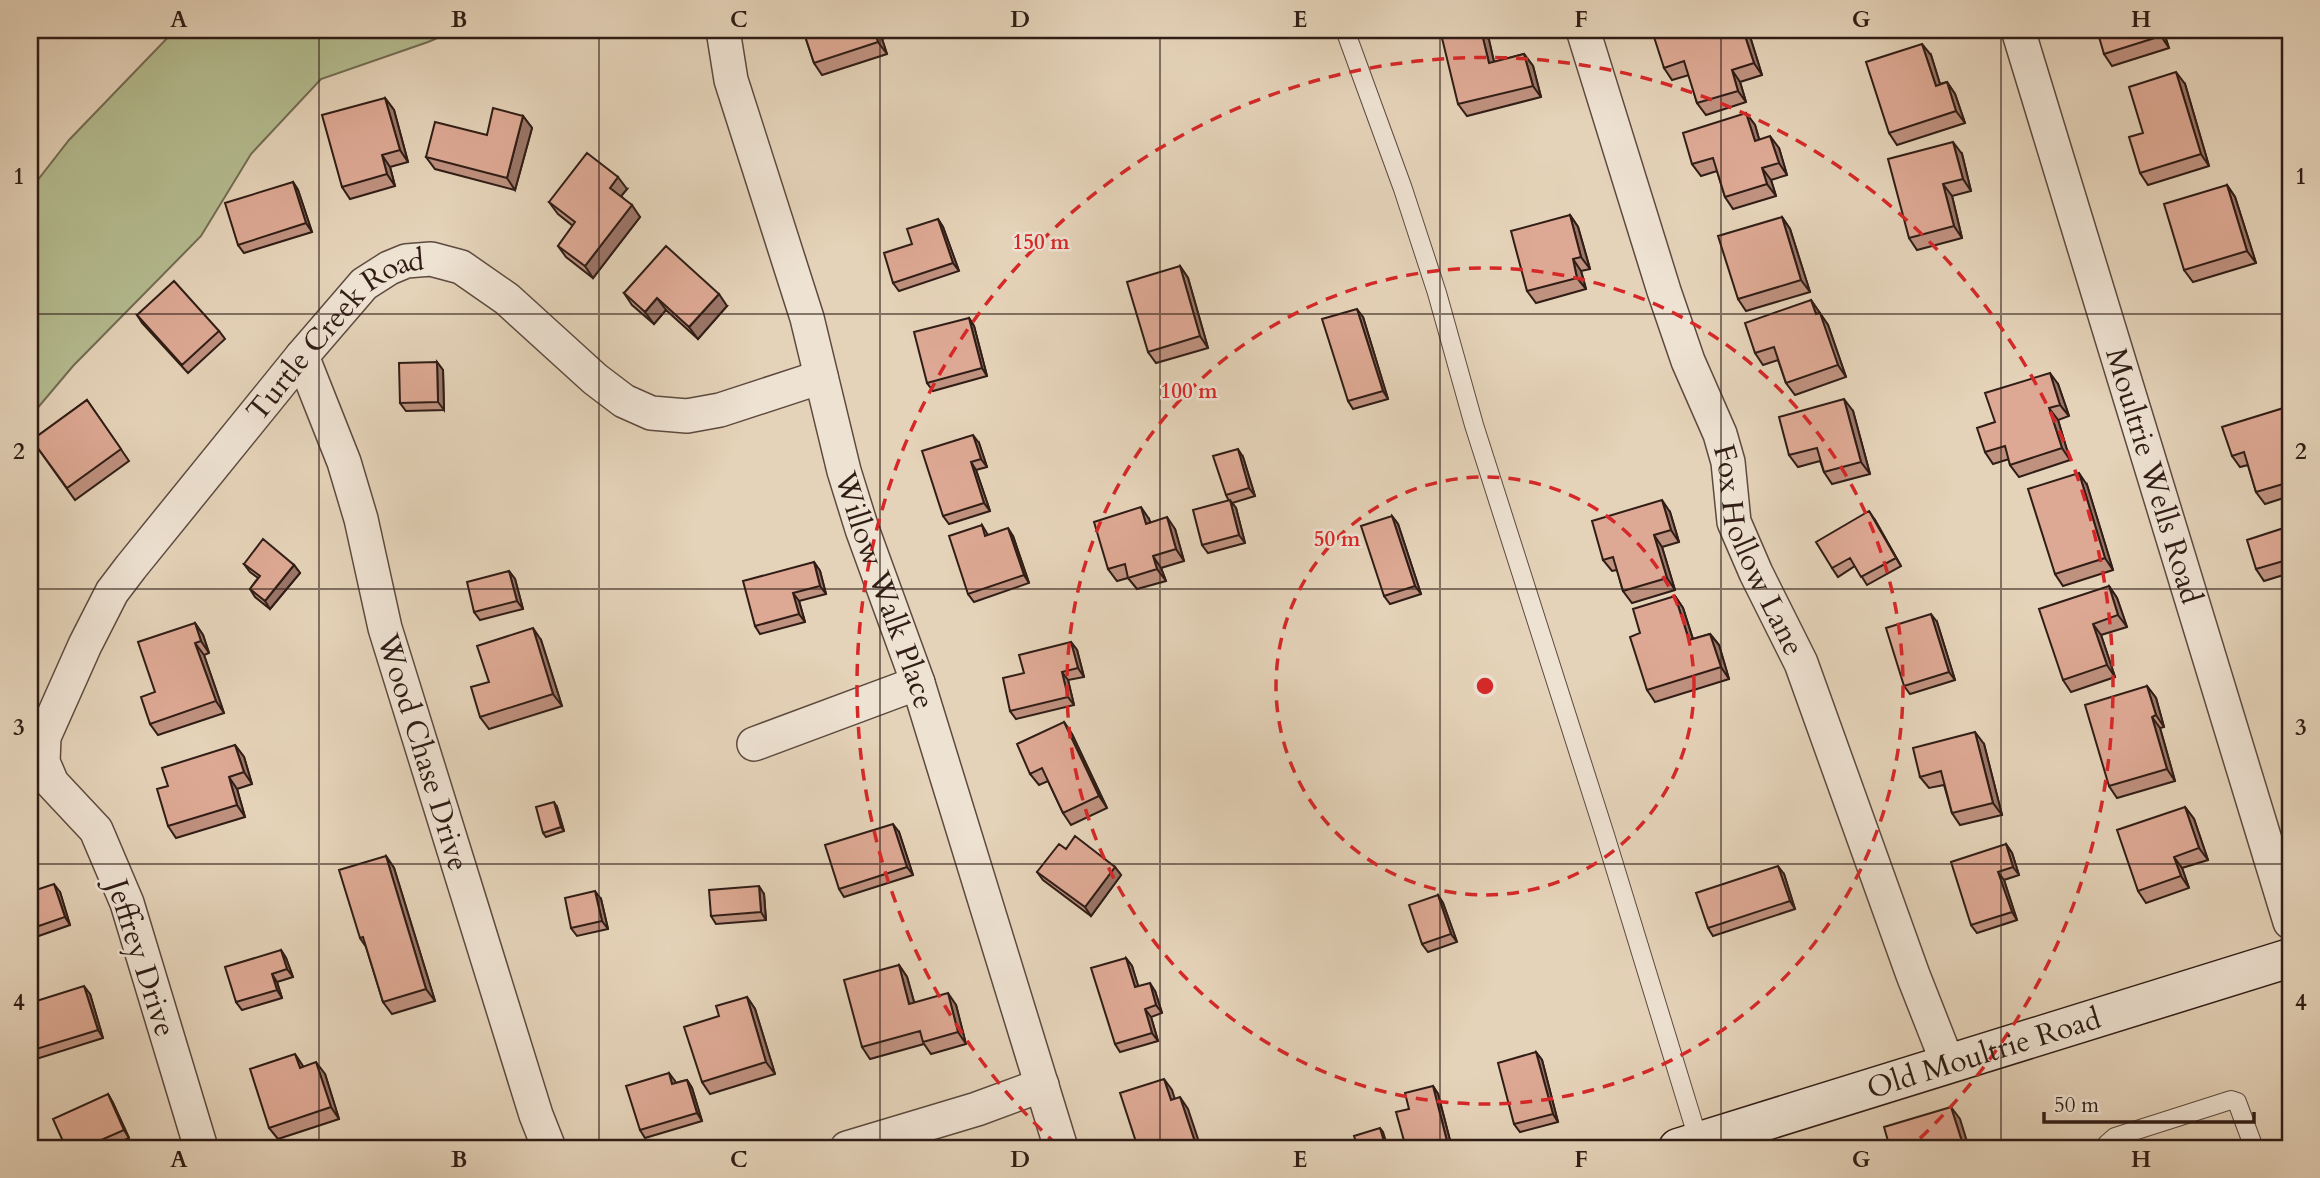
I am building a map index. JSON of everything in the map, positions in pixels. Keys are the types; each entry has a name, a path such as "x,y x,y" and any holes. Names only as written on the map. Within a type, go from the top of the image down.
{"main road":[{"name":"Old Moultrie Road","path":"1689,1145 2290,958"}],"street":[{"name":"Willow Walk Place","path":"723,30 731,80 807,318 844,471 862,529 918,683 1060,1148"},
{"name":"Fox Hollow Lane","path":"1583,30 1688,362 1720,434 1728,462 1734,522 1801,663 1913,975 1948,1064"},
{"name":"Moultrie Wells Road","path":"2018,30 2290,922"},
{"name":"Turtle Creek Road","path":"41,785 44,737 85,645 112,593 302,356 365,284 389,268 406,261 431,259 461,267 507,299 614,394 651,413 687,415 720,410 821,377"},
{"name":"Wood Chase Drive","path":"302,356 344,461 361,519 384,628 536,1115 549,1148"},
{"path":"754,744 918,683"},
{"name":"Jeffrey Drive","path":"41,785 96,830 127,903 201,1148"},
{"path":"847,1148 977,1109 1041,1085"}],"lane":[{"path":"1345,30 1403,189 1437,293 1474,425 1609,849 1689,1145"},
{"path":"2108,1148 2107,1144 2115,1137 2231,1100 2237,1102 2241,1110 2254,1148"}],"green space":[{"path":"175,30 456,30 321,79 251,154 201,236 73,366 30,417 30,190 69,140"}],"building":[{"path":"803,30 874,30 878,42 814,63"},
{"path":"1481,30 1489,63 1524,54 1533,86 1458,104 1442,38"},
{"path":"1677,30 1743,30 1754,63 1732,70 1738,91 1697,103 1684,61 1664,68 1654,37"},
{"path":"2097,30 2159,30 2161,36 2104,54"},
{"path":"1922,44 1936,86 1947,82 1956,111 1889,133 1866,62"},
{"path":"2176,72 2201,154 2140,173 2129,137 2143,133 2129,87"},
{"path":"385,98 400,150 382,155 387,174 342,187 322,115"},
{"path":"493,108 523,116 507,178 426,157 435,122 487,135"},
{"path":"1746,113 1755,141 1770,136 1779,163 1762,168 1767,184 1725,197 1713,158 1692,164 1683,133"},
{"path":"1953,142 1963,179 1943,184 1954,226 1909,238 1888,159"},
{"path":"587,153 618,177 610,188 632,205 585,266 558,246 575,222 549,202"},
{"path":"293,182 306,223 238,245 225,203"},
{"path":"2227,185 2247,251 2184,270 2164,204"},
{"path":"1570,215 1581,257 1573,259 1577,278 1527,291 1511,231"},
{"path":"1782,217 1801,280 1738,299 1718,236"},
{"path":"938,219 953,263 893,283 884,253 912,244 907,229"},
{"path":"666,246 719,294 689,327 657,298 645,312 624,293"},
{"path":"1180,266 1200,336 1148,352 1127,282"},
{"path":"174,281 219,331 182,365 137,315"},
{"path":"1811,300 1816,314 1820,313 1838,365 1786,383 1774,347 1755,353 1745,323"},
{"path":"1357,309 1383,391 1348,401 1322,319"},
{"path":"969,318 982,368 927,383 914,332"},
{"path":"437,362 438,402 400,403 399,363"},
{"path":"2050,373 2060,405 2049,408 2062,448 2010,465 2005,446 1985,452 1977,428 1995,422 1985,393"},
{"path":"1844,399 1861,462 1824,472 1817,448 1789,455 1779,417"},
{"path":"87,400 121,449 67,488 32,440"},
{"path":"2290,406 2290,482 2256,492 2244,452 2232,456 2222,427"},
{"path":"973,435 981,459 971,462 984,503 943,516 922,451"},
{"path":"1238,449 1249,488 1226,495 1213,456"},
{"path":"2079,473 2105,558 2055,574 2028,489"},
{"path":"1230,500 1239,535 1202,545 1193,510"},
{"path":"1662,500 1671,530 1654,535 1667,578 1623,591 1613,557 1603,560 1592,521"},
{"path":"1141,507 1146,524 1167,517 1176,549 1153,556 1157,569 1128,578 1125,564 1108,569 1094,522"},
{"path":"1869,511 1896,558 1861,577 1850,558 1832,568 1816,542"},
{"path":"1392,516 1415,586 1384,596 1361,526"},
{"path":"982,525 985,536 1008,528 1024,575 968,594 949,536"},
{"path":"2290,526 2290,570 2287,560 2256,569 2247,540"},
{"path":"263,539 294,565 265,601 250,589 260,576 244,564"},
{"path":"814,562 820,586 793,593 799,614 755,626 743,581"},
{"path":"509,571 517,601 474,612 467,582"},
{"path":"2109,586 2118,615 2093,624 2107,665 2063,680 2039,609"},
{"path":"1675,596 1689,640 1710,634 1721,667 1647,690 1630,637 1640,633 1633,609"},
{"path":"1931,614 1949,672 1904,686 1886,628"},
{"path":"195,623 201,641 195,643 216,701 150,724 141,697 155,692 138,642"},
{"path":"533,628 553,694 480,717 471,687 489,682 477,646"},
{"path":"1071,642 1078,668 1062,672 1068,697 1010,711 1003,678 1024,673 1019,655"},
{"path":"2147,686 2156,715 2152,717 2167,769 2109,786 2085,705"},
{"path":"1064,722 1099,796 1063,813 1042,768 1030,774 1017,744"},
{"path":"1975,732 1993,803 1952,813 1941,771 1920,777 1913,748"},
{"path":"235,745 244,772 229,777 237,805 168,826 157,789 168,786 162,768"},
{"path":"554,802 561,827 543,833 536,807"},
{"path":"2185,807 2199,848 2174,857 2181,876 2138,891 2117,830"},
{"path":"893,824 907,867 839,889 825,845"},
{"path":"1075,836 1115,867 1085,907 1037,872 1059,844 1066,849"},
{"path":"2006,844 2013,867 1998,872 2012,912 1971,925 1951,862"},
{"path":"386,856 426,989 383,1002 339,870"},
{"path":"1778,866 1790,901 1708,928 1696,893"},
{"path":"54,884 65,917 30,929 30,892"},
{"path":"759,886 761,912 711,916 709,890"},
{"path":"595,891 602,921 571,928 565,898"},
{"path":"1438,895 1451,934 1422,944 1409,905"},
{"path":"281,950 287,969 272,974 277,990 236,1002 225,967"},
{"path":"1126,958 1135,987 1150,983 1156,1005 1145,1009 1152,1033 1115,1044 1091,968"},
{"path":"899,965 909,1004 948,993 958,1032 923,1042 920,1031 862,1047 844,980"},
{"path":"84,986 98,1030 30,1051 30,1003"},
{"path":"747,997 766,1062 702,1082 684,1027 719,1016 716,1006"},
{"path":"1536,1052 1553,1114 1514,1124 1498,1063"},
{"path":"295,1054 300,1068 316,1062 331,1107 269,1128 250,1069"},
{"path":"669,1073 672,1084 687,1080 697,1113 640,1130 626,1086"},
{"path":"1164,1079 1171,1100 1180,1097 1197,1148 1138,1148 1120,1093"},
{"path":"1433,1086 1448,1145 1436,1148 1406,1148 1396,1112 1409,1109 1405,1093"},
{"path":"108,1094 124,1130 83,1148 66,1148 53,1119"},
{"path":"1951,1107 1964,1148 1890,1148 1884,1127"},
{"path":"1380,1128 1386,1148 1358,1148 1354,1136"}]}
